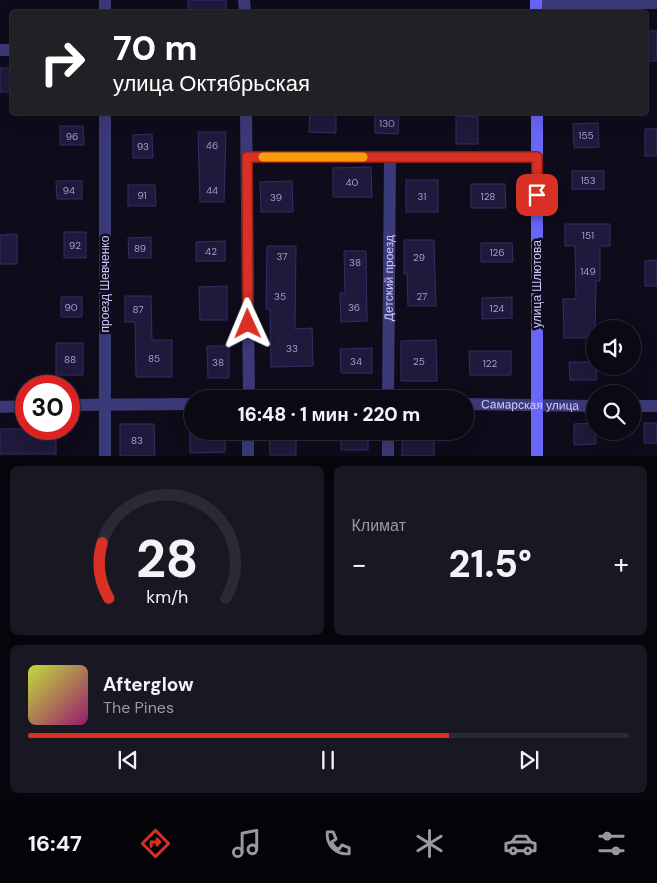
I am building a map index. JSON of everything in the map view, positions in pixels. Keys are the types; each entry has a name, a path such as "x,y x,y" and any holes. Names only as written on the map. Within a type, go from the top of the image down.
{"main road":[{"name":"улица Шлютова","path":"537,115 537,456"}],"street":[{"path":"536,5 657,3"},
{"name":"проезд Шевченко","path":"105,115 105,456"},
{"path":"246,115 249,390"},
{"path":"247,157 537,157"},
{"name":"Детский проезд","path":"388,390 390,157"},
{"path":"80,405 184,404"},
{"name":"Самарская улица","path":"474,404 586,406"},
{"path":"0,407 15,406"},
{"path":"641,406 657,406"},
{"path":"248,440 248,456"},
{"path":"388,440 388,456"}],"building":[{"path":"188,0 226,0 226,10 188,10"},
{"path":"648,31 657,31 657,61 648,61"},
{"path":"0,68 10,68 10,92 0,92"},
{"path":"310,115 336,115 336,133 309,132"},
{"path":"375,115 399,115 398,134 375,133"},
{"path":"456,116 478,117 478,144 456,144"},
{"path":"598,123 599,147 574,148 573,124"},
{"path":"60,126 83,126 84,145 60,145"},
{"path":"645,129 657,129 657,156 645,156"},
{"path":"198,132 226,132 224,202 200,202"},
{"path":"152,134 153,158 133,158 133,135"},
{"path":"371,167 372,197 333,197 333,168"},
{"path":"572,171 604,171 604,189 572,189"},
{"path":"406,180 438,180 438,212 406,212"},
{"path":"56,181 82,181 82,199 57,199"},
{"path":"292,181 293,212 261,212 260,182"},
{"path":"471,184 505,184 506,208 471,208"},
{"path":"128,185 155,185 156,206 128,206"},
{"path":"565,224 610,224 610,246 600,246 600,281 596,281 595,320 586,320 586,338 564,338 563,299 576,299 575,246 565,246"},
{"path":"64,232 86,232 86,258 64,258"},
{"path":"17,234 17,264 0,264 0,235"},
{"path":"151,237 151,258 129,258 128,238"},
{"path":"404,240 434,240 436,306 408,306 407,274 404,274"},
{"path":"225,241 225,261 196,261 196,242"},
{"path":"481,243 512,243 513,262 481,262"},
{"path":"267,246 296,246 295,329 312,328 313,366 271,367 270,309 266,309"},
{"path":"344,251 366,251 367,321 341,322 340,293 345,293"},
{"path":"657,260 657,286 645,286 645,261"},
{"path":"227,286 227,320 200,320 199,287"},
{"path":"125,296 151,296 152,340 172,340 172,377 136,377 135,322 125,322"},
{"path":"61,297 82,297 82,317 61,317"},
{"path":"512,297 512,318 482,319 482,298"},
{"path":"436,340 437,381 401,381 401,341"},
{"path":"56,343 83,343 83,375 56,375"},
{"path":"207,346 229,346 229,378 208,378"},
{"path":"372,348 372,373 341,373 340,349"},
{"path":"469,351 511,351 511,375 470,375"},
{"path":"569,362 586,362 586,375 596,375 597,380 570,380"},
{"path":"586,423 586,440 596,440 596,444 574,445 574,424"},
{"path":"644,423 657,423 657,443 644,443"},
{"path":"120,424 154,424 155,456 120,456"},
{"path":"0,429 15,429 15,440 56,440 56,454 0,454"},
{"path":"190,440 225,440 225,452 190,453"},
{"path":"269,440 296,440 296,455 270,455"},
{"path":"341,440 368,440 368,450 341,450"},
{"path":"402,440 434,440 434,456 402,456"}],"slow traffic":[{"path":"263,157 363,157"}],"route":[{"path":"248,324 247,157 537,157 537,195"}]}
